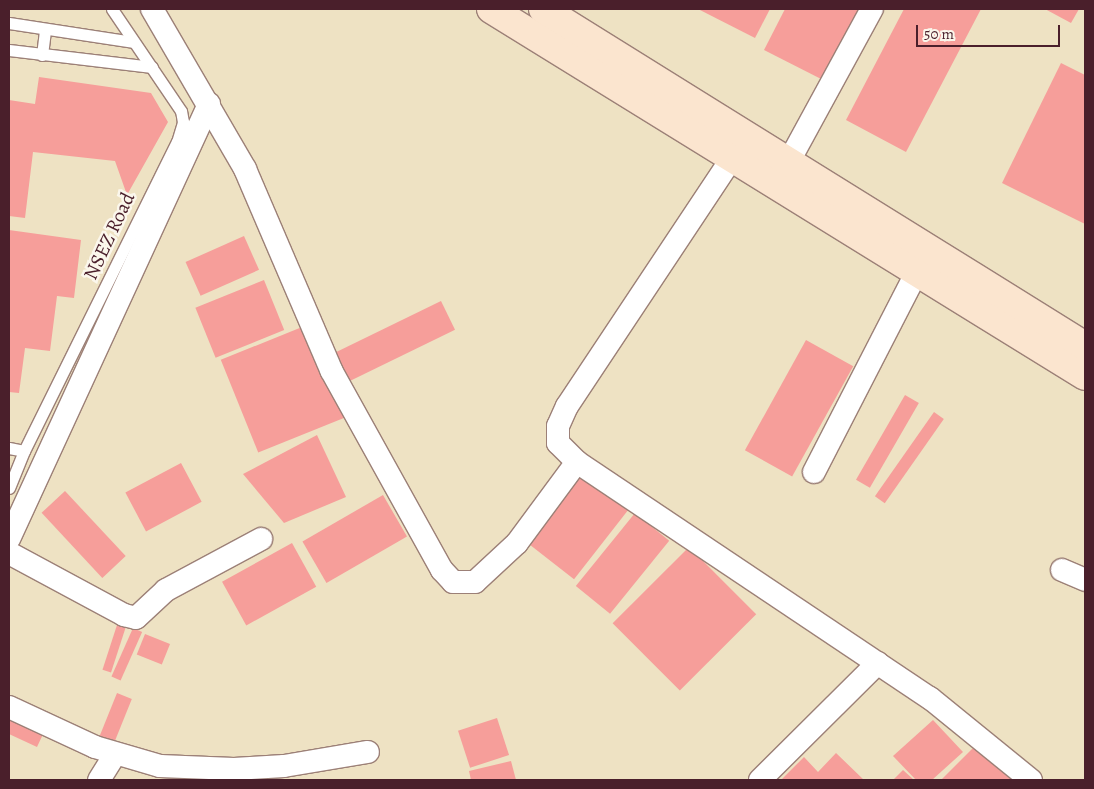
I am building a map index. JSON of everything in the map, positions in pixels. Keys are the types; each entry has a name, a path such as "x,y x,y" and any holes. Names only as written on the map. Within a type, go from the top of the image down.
{"street":[{"path":"152,9 245,168 331,370 442,570 453,582 475,582 517,543 577,462"},
{"path":"491,9 1085,376"},
{"path":"543,9 1085,346"},
{"path":"789,161 872,9"},
{"path":"9,539 209,104"},
{"path":"732,158 567,406 558,426 558,443 577,462 930,698 1031,780"},
{"path":"814,472 917,272"},
{"path":"9,554 124,616 136,618 166,590 261,539"},
{"path":"1062,570 1085,580"},
{"path":"760,780 878,663"},
{"path":"9,707 114,754 160,766 258,774 368,752"},
{"path":"99,780 114,754"}],"lane":[{"name":"NSEZ Road","path":"9,488 24,451 75,353 177,142 183,122 181,110 112,9"},
{"path":"9,23 134,42"},
{"path":"42,54 44,29"},
{"path":"9,50 152,67"},
{"path":"9,448 24,451"}],"building":[{"path":"698,9 770,9 755,38"},
{"path":"785,9 864,9 827,82 764,50"},
{"path":"904,9 981,9 906,152 846,120"},
{"path":"1045,9 1079,9 1071,23"},
{"path":"1061,63 1085,75 1085,224 1002,183"},
{"path":"39,77 151,93 168,122 127,195 115,161 33,152 25,218 9,216 9,100 35,104"},
{"path":"9,230 81,240 74,298 57,296 50,351 25,348 19,393 9,392"},
{"path":"244,236 259,270 201,296 186,262"},
{"path":"264,280 284,330 216,358 195,308"},
{"path":"441,301 455,330 343,385 329,356"},
{"path":"307,325 344,418 258,453 221,360"},
{"path":"806,340 853,366 792,476 745,450"},
{"path":"905,395 919,403 870,488 856,480"},
{"path":"934,412 944,419 885,503 875,496"},
{"path":"317,435 346,497 284,523 243,474"},
{"path":"181,463 202,502 146,531 125,493"},
{"path":"582,470 630,508 574,579 526,542"},
{"path":"65,491 126,556 102,578 42,513"},
{"path":"383,495 407,537 326,583 302,542"},
{"path":"635,513 669,541 610,614 576,586"},
{"path":"292,543 316,587 246,626 222,582"},
{"path":"689,547 756,614 680,691 613,623"},
{"path":"117,625 126,628 111,672 102,670"},
{"path":"133,628 142,632 121,680 111,676"},
{"path":"145,634 170,644 162,665 137,654"},
{"path":"117,693 132,699 113,744 99,738"},
{"path":"497,718 509,755 470,768 458,731"},
{"path":"9,719 44,732 37,747 9,734"},
{"path":"933,720 963,752 932,780 916,780 893,756"},
{"path":"977,744 1012,778 1010,780 941,780"},
{"path":"836,753 864,780 781,780 804,757 818,772"},
{"path":"511,761 516,780 471,780 469,771"},
{"path":"903,770 914,780 893,780"}]}
